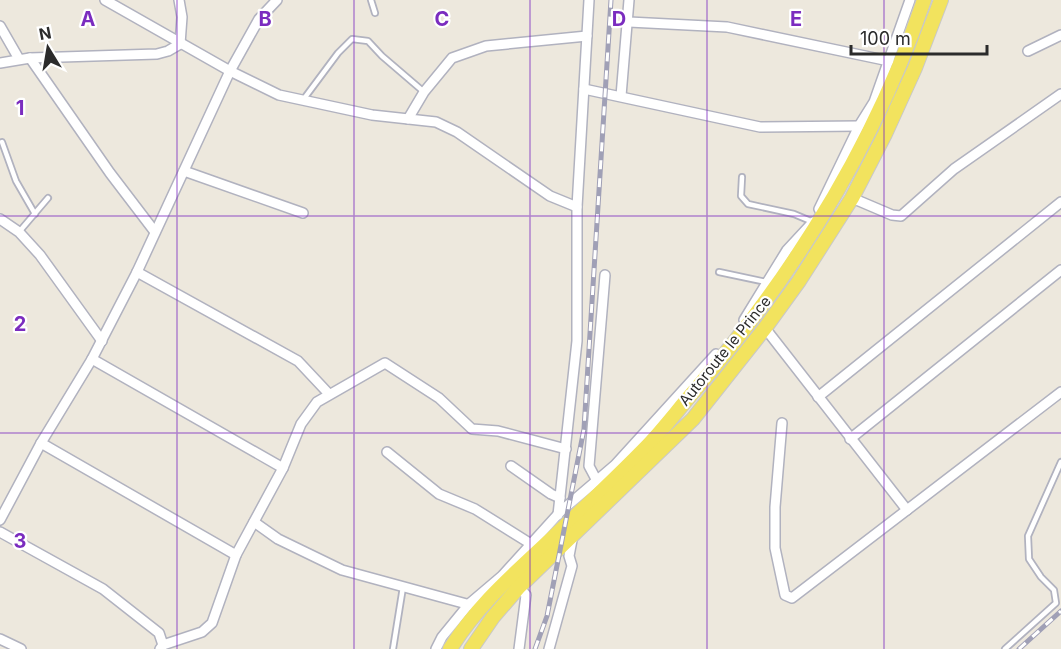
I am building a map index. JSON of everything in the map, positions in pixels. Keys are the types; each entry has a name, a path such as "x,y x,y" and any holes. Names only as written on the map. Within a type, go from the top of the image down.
{"main road":[{"name":"Autoroute le Prince","path":"450,649 474,606 550,539 650,443 736,342 786,275 831,205 872,128 910,41 924,0"},
{"name":"Autoroute le Prince","path":"471,649 493,617 519,587 693,419 800,281 852,198 885,134 915,68 941,0"}],"street":[{"path":"105,0 230,72 279,95 372,115 436,122 457,132 550,196 577,207"},
{"path":"179,0 182,17 180,44"},
{"path":"0,520 41,443 102,341 137,272 230,72 259,19 277,0"},
{"path":"550,539 560,512 577,341 577,207 589,0"},
{"path":"621,96 629,0"},
{"path":"436,649 442,637 474,606 560,512 615,465 741,326 787,250 813,222 859,126 874,102 910,0"},
{"path":"628,22 728,27 889,61"},
{"path":"0,26 19,59"},
{"path":"1028,51 1061,35"},
{"path":"408,119 424,92 452,58 486,46 587,36"},
{"path":"0,63 30,58 157,54 180,44"},
{"path":"30,58 110,173 155,232"},
{"path":"584,89 760,127 859,126"},
{"path":"852,198 892,215 901,216 954,169 1061,94"},
{"path":"184,171 303,213"},
{"path":"818,397 1061,202"},
{"path":"0,219 19,231 40,255 102,341"},
{"path":"850,439 1061,270"},
{"path":"137,272 298,361 329,394"},
{"path":"597,482 589,466 605,275"},
{"path":"765,328 907,510"},
{"path":"92,359 284,468"},
{"path":"0,532 103,589 159,633 161,647 202,632 213,623 236,555 284,468 301,424 317,402 385,363 439,398 472,429 498,431 566,449"},
{"path":"782,423 775,507 775,548 785,595 794,597 1061,392"},
{"path":"41,443 236,555"},
{"path":"387,452 439,494 475,509 531,544"},
{"path":"511,466 560,498"},
{"path":"254,522 278,539 342,570 474,606"},
{"path":"549,649 572,566 569,556 574,534"},
{"path":"519,587 526,595 519,649"},
{"path":"0,639 21,649"}],"lane":[{"path":"371,0 375,13"},
{"path":"303,100 338,53 352,39 368,41 424,92"},
{"path":"2,142 16,181 35,214"},
{"path":"742,177 741,196 748,204 794,214 813,222"},
{"path":"19,231 48,198"},
{"path":"719,272 766,282"},
{"path":"1005,649 1056,603 1054,590 1041,577 1029,559 1028,536 1061,462"},
{"path":"393,649 402,587"}],"railway":[{"path":"535,649 547,616 584,429 611,0"},
{"path":"1019,649 1061,611"}]}
